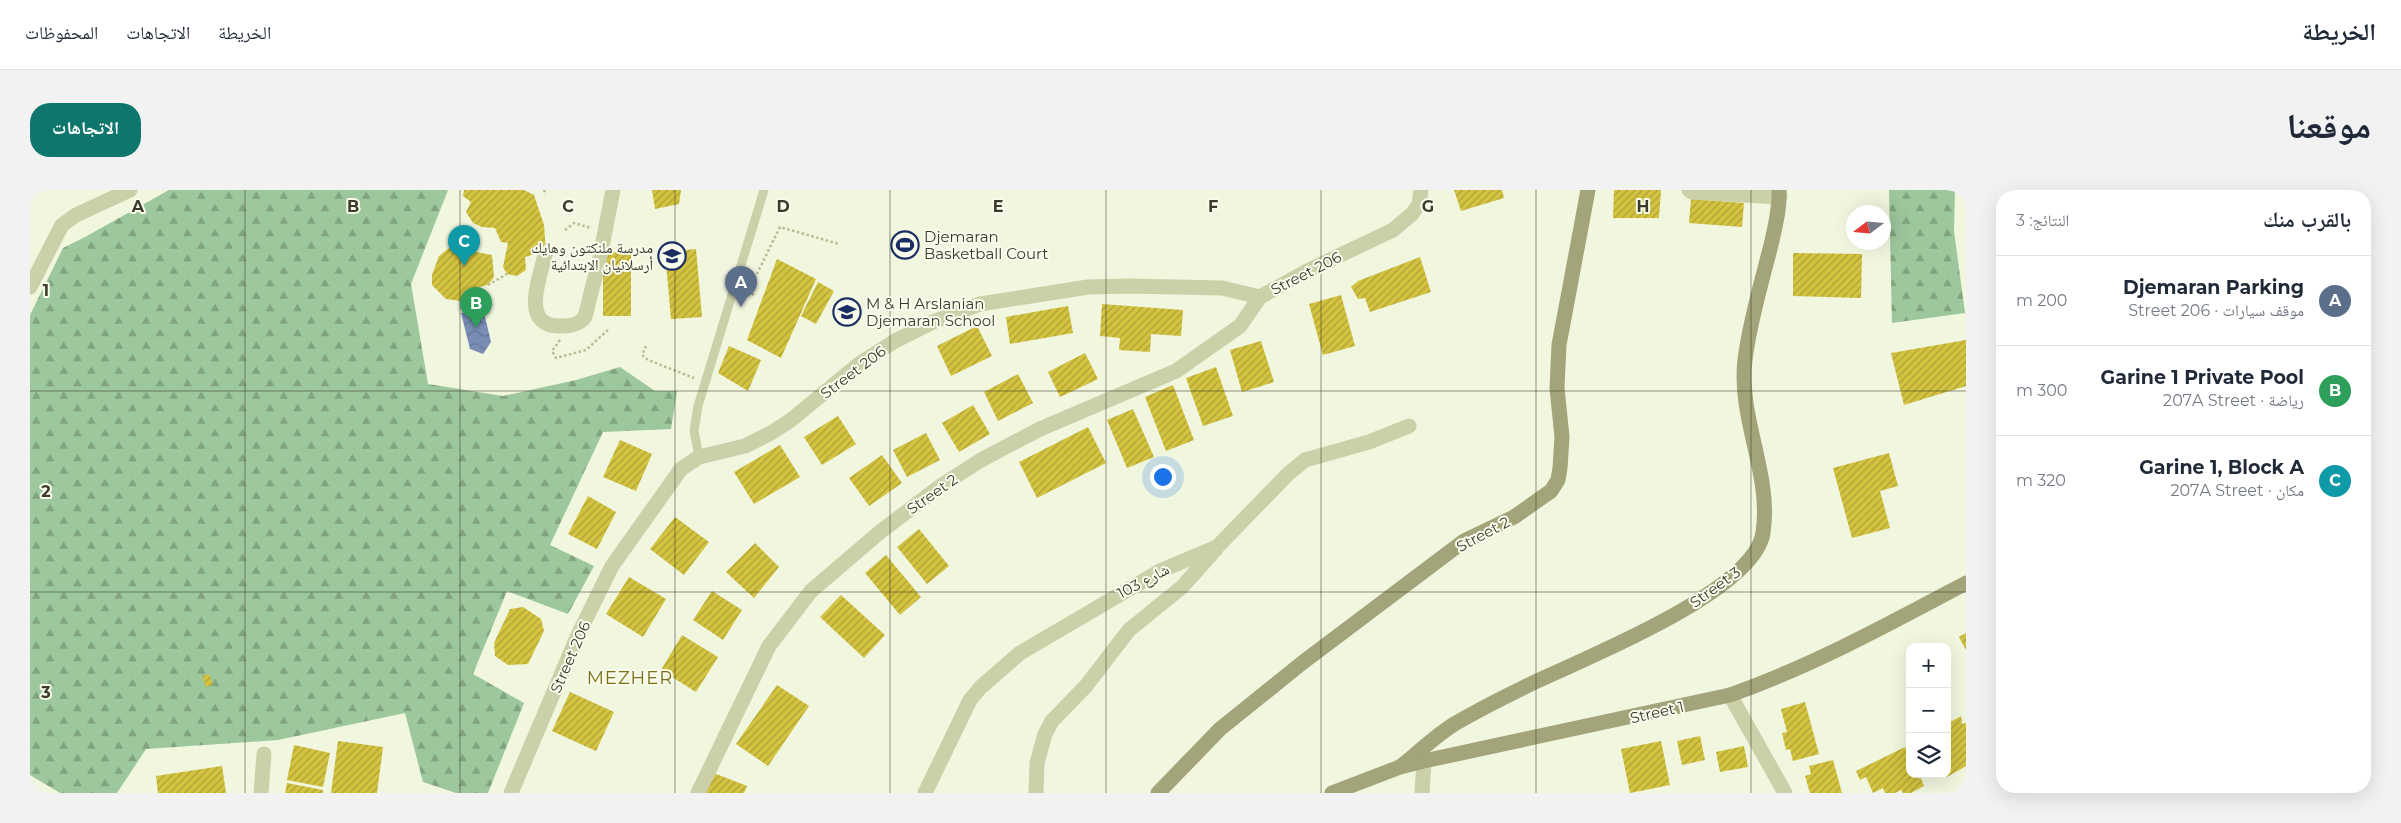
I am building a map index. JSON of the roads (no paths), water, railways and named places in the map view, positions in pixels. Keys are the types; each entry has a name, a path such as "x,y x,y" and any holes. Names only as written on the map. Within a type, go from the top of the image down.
{"street":[{"path":"30,288 62,225 76,215 130,190"},
{"path":"546,251 535,295 536,314 544,323 566,326 578,323 585,317 604,239 612,190"},
{"name":"Street 206","path":"511,793 578,635 612,566 666,487 681,470 699,457 745,446 771,432 791,420 859,364 894,341 933,322 980,304 1088,287 1121,286 1222,288 1260,297 1307,271 1393,230 1412,214 1419,204 1421,190"},
{"name":"Street 2","path":"1158,793 1220,729 1310,657 1464,541 1514,517 1551,491 1558,480 1562,437 1557,388 1559,345 1588,190"},
{"path":"1689,190 1692,192 1780,194"},
{"name":"Street 3","path":"1400,767 1455,724 1536,681 1596,655 1673,616 1731,579 1758,549 1763,535 1764,494 1747,412 1744,360 1780,194"},
{"name":"Street 2","path":"698,793 769,646 811,591 880,532 981,460 1040,429 1176,370 1240,326 1260,297"},
{"name":"شارع 103","path":"925,793 961,715 970,700 994,675 1020,653 1097,606 1160,571 1217,547 1297,465 1312,457 1369,442 1409,426"},
{"path":"1036,793 1037,763 1045,734 1052,721 1086,686 1129,630 1182,586 1217,547"},
{"name":"Street 1","path":"1332,793 1400,767 1424,761 1730,695 1774,680 1879,629 1966,583"},
{"path":"1730,695 1785,793"},
{"path":"261,793 264,754"},
{"path":"1422,793 1424,761"}],"lane":[{"path":"699,457 694,431 705,382 764,190"}],"water":[{"path":"483,308 491,342 483,354 470,349 461,313"}],"place":[{"name":"Djemaran Basketball Court","path":"905,245"},
{"name":"مدرسة ملنكتون وهايك أرسلانيان الابتدائية","path":"672,256"},
{"name":"Garine 1, Block A","path":"464,266"},
{"name":"Djemaran Parking","path":"741,307"},
{"name":"M & H Arslanian Djemaran School","path":"847,312"},
{"name":"Garine 1 Private Pool","path":"476,328"}],"district":[{"name":"MEZHER","path":"630,678"}]}
